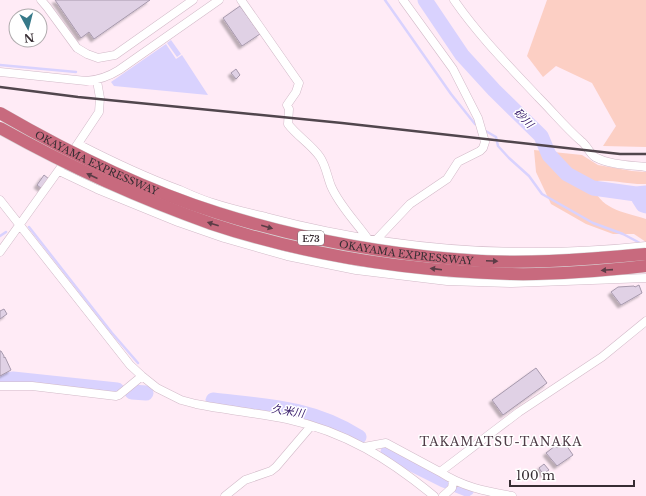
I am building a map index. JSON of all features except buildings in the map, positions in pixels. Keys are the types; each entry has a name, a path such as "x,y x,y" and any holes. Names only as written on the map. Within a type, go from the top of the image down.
{"highway":[{"name":"OKAYAMA EXPRESSWAY","path":"0,113 32,132 92,162 159,191 225,215 329,242 395,253 469,260 563,261 646,254"},
{"name":"OKAYAMA EXPRESSWAY","path":"0,128 88,174 155,203 213,224 268,240 327,254 454,271 513,274 564,273 646,266"}],"street":[{"path":"41,0 77,48 98,58 114,55 193,0"},
{"path":"0,72 86,81 106,78 219,0"},
{"path":"241,0 299,83 296,92 287,105 289,109 288,124 313,148 324,163 331,186 340,202 372,240"},
{"path":"372,240 410,204 447,179 458,162 480,151 485,142 478,118 453,69 403,0"},
{"path":"454,0 502,60 572,134 587,146 590,152 604,160 625,165 646,167"},
{"path":"0,252 59,171 99,112 100,98 97,80"},
{"path":"78,144 115,163 213,203 330,233 433,248 525,253 552,253 646,246"},
{"path":"59,171 97,189 178,222 224,238 287,256 356,270 447,281 512,283 646,278"},
{"path":"0,200 118,351 142,376 157,388 181,400 210,407 287,419 333,433 364,447 392,463 434,496"},
{"path":"440,472 520,412 602,357 646,321"},
{"path":"0,386 32,386 116,396 142,376"},
{"path":"225,496 245,480 276,467 311,426"},
{"path":"364,447 386,443 440,472 453,484 512,496"},
{"path":"443,496 453,484"}],"shaded area":[{"path":"547,0 646,0 646,147 603,146 616,126 592,83 556,66 543,77 527,56"},
{"path":"171,40 181,54 177,57 167,43"},
{"path":"166,44 176,59 182,55 208,95 114,86 111,82"},
{"path":"534,150 582,155 598,165 646,172 646,184 632,184 612,181 591,182 595,191 606,204 620,211 646,219 646,242 634,234 613,234 586,224 551,204 536,172"}],"waterway":[{"path":"385,0 451,94 475,124"},
{"name":"砂川","path":"425,0 462,55 494,90 541,136 549,155 567,174 593,188 636,194 646,193"},
{"path":"0,65 76,72"},
{"path":"484,130 496,137 498,146 529,176 542,194 593,223 623,234 640,243"},
{"path":"636,194 643,205 646,206"},
{"path":"29,227 112,333 138,363"},
{"path":"0,236 6,232"},
{"name":"久米川","path":"0,381 13,379 117,390"},
{"name":"久米川","path":"132,392 146,393"},
{"name":"久米川","path":"213,400 270,406 306,414 324,419 359,437"},
{"name":"久米川","path":"388,452 444,480 467,489"}],"railway":[{"path":"0,87 78,97 342,123 620,154 646,154"}],"district":[{"name":"TAKAMATSU-TANAKA","path":"501,441"}]}
